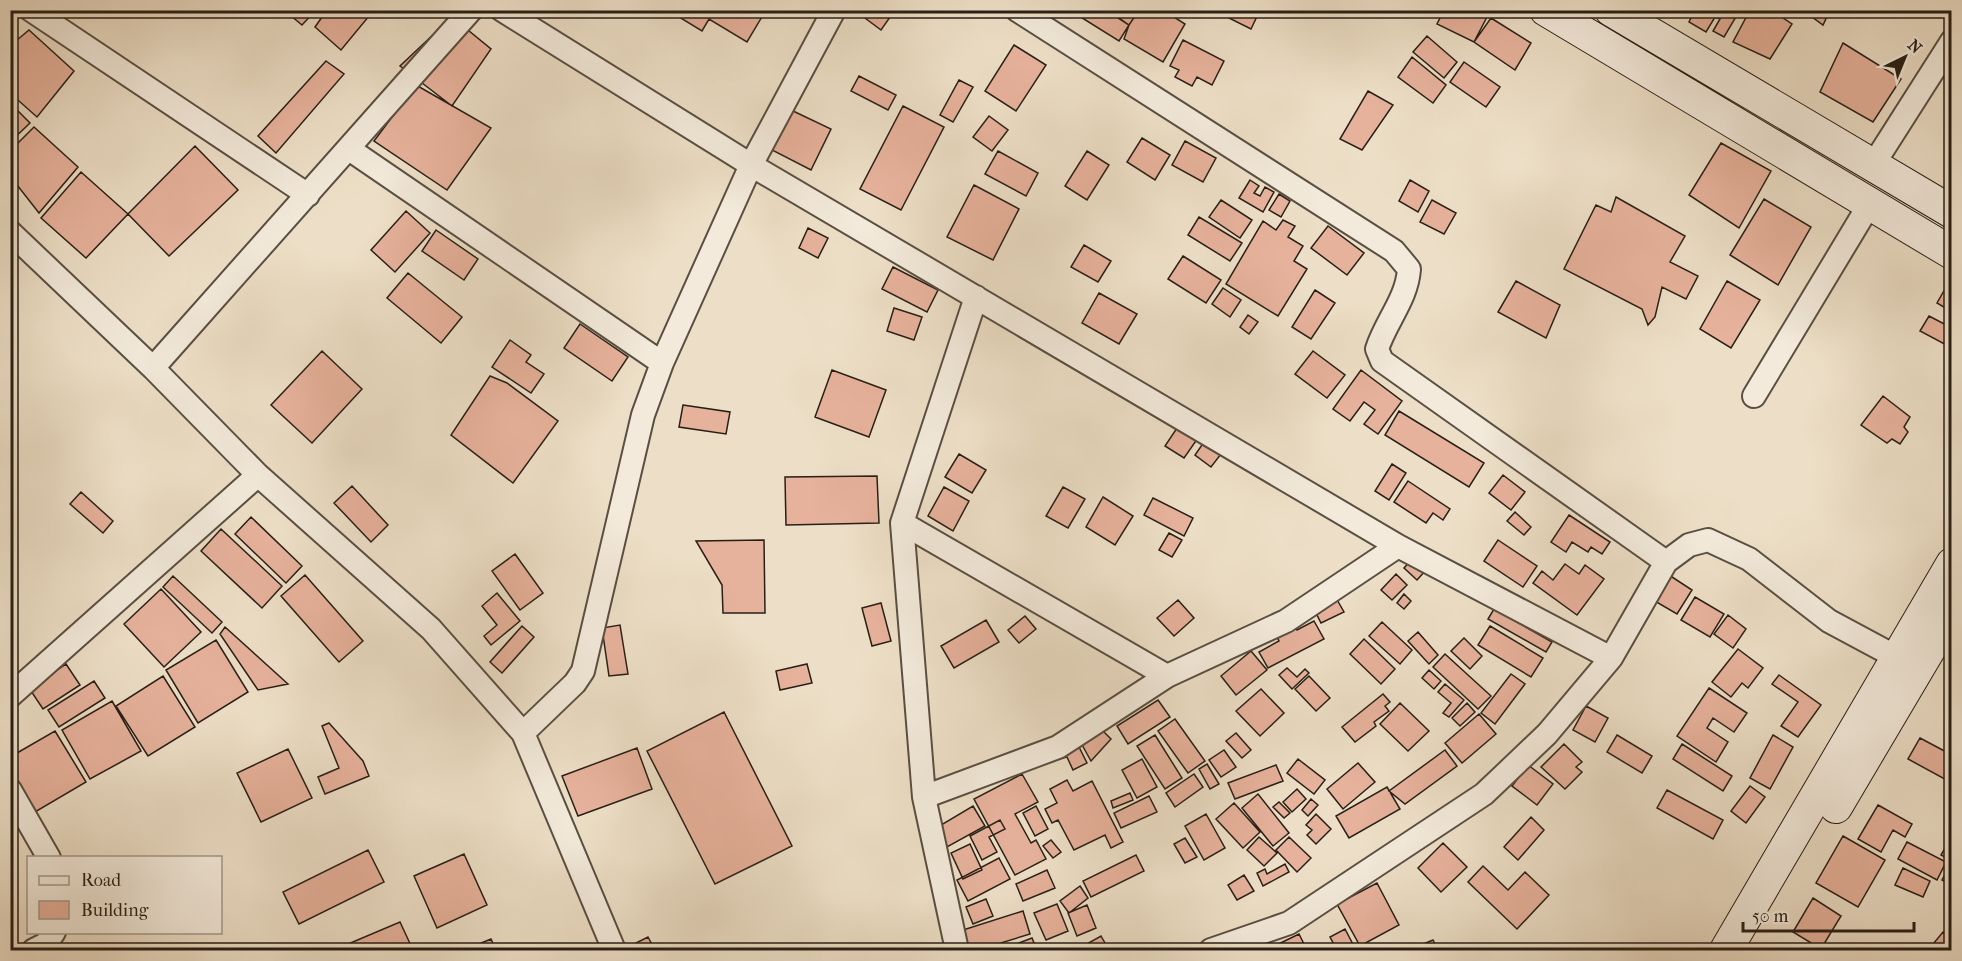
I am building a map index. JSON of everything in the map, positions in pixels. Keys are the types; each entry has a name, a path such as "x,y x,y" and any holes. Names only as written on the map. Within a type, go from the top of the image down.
{"street":[{"path":"32,10 308,195"},
{"path":"153,368 471,10"},
{"path":"502,10 751,165 1398,546 1611,658"},
{"path":"523,733 575,683 583,671 643,415 662,363 751,165 834,10"},
{"path":"1017,10 1394,251 1409,269 1408,286 1381,334 1377,349 1382,361 1666,562"},
{"path":"1546,10 1952,253"},
{"path":"1611,10 1952,212"},
{"path":"1873,165 1952,41"},
{"path":"349,149 662,363"},
{"path":"1754,396 1869,205"},
{"path":"10,232 153,368 258,475 431,629 523,733 614,951"},
{"path":"957,951 924,797 902,523 976,297"},
{"path":"10,696 258,475"},
{"path":"902,523 1167,676"},
{"path":"1211,951 1289,923 1484,794 1547,734 1611,658 1666,562 1689,545 1708,540 1749,559 1828,621 1898,657"},
{"path":"924,797 1058,747 1167,676 1287,621 1398,546"},
{"path":"1726,951 1952,564"},
{"path":"1752,951 1947,629"},
{"path":"10,790 47,856"},
{"path":"34,951 46,944 53,934"}],"building":[{"path":"284,10 316,10 302,25"},
{"path":"327,10 374,10 341,50 315,27"},
{"path":"683,10 766,10 747,42 709,19 702,31 679,17"},
{"path":"864,10 895,10 881,30 861,15"},
{"path":"1083,10 1106,10 1129,25 1119,41 1079,16"},
{"path":"1108,10 1139,10 1129,25"},
{"path":"1139,10 1163,10 1185,24 1163,62 1124,39 1129,25"},
{"path":"1213,10 1260,10 1251,29"},
{"path":"1444,10 1485,10 1489,13 1474,42 1437,24"},
{"path":"1695,10 1740,10 1724,37 1713,31 1720,19 1715,17 1706,32 1689,22"},
{"path":"1750,10 1771,10 1792,24 1770,59 1733,42"},
{"path":"1810,10 1830,10 1823,25 1808,14"},
{"path":"452,17 491,49 452,106 400,66"},
{"path":"1491,18 1531,43 1515,70 1474,42"},
{"path":"29,30 74,71 37,117 10,93 10,46"},
{"path":"1427,36 1457,62 1444,78 1413,52"},
{"path":"1183,40 1224,61 1212,85 1197,77 1192,86 1175,77 1179,70 1170,66"},
{"path":"1843,43 1901,79 1873,122 1820,92"},
{"path":"1014,45 1046,65 1016,111 985,91"},
{"path":"1412,57 1446,85 1433,103 1398,77"},
{"path":"326,61 344,74 276,153 258,136"},
{"path":"1464,62 1500,87 1486,107 1450,82"},
{"path":"859,76 896,95 888,110 851,91"},
{"path":"959,80 973,87 953,122 940,115"},
{"path":"416,85 491,128 447,190 374,141"},
{"path":"1368,91 1393,105 1362,150 1340,139"},
{"path":"10,103 30,123 10,142"},
{"path":"903,106 944,127 901,210 860,189"},
{"path":"791,110 831,129 811,170 772,150"},
{"path":"989,116 1008,130 992,151 973,137"},
{"path":"34,127 78,167 39,213 10,176 10,151"},
{"path":"1142,138 1170,155 1155,180 1127,162"},
{"path":"1185,141 1216,158 1203,182 1172,165"},
{"path":"1721,143 1771,171 1739,228 1689,195"},
{"path":"195,146 238,190 169,256 128,214"},
{"path":"998,151 1038,173 1026,196 985,174"},
{"path":"1087,151 1109,165 1087,200 1065,186"},
{"path":"81,172 128,214 86,258 41,218"},
{"path":"1250,180 1259,186 1254,193 1260,196 1265,187 1274,192 1263,212 1239,198"},
{"path":"1410,180 1429,191 1418,212 1399,201"},
{"path":"974,185 1019,209 993,260 947,237"},
{"path":"1279,194 1290,201 1281,217 1269,210"},
{"path":"1616,197 1685,236 1670,262 1698,276 1686,299 1662,287 1655,317 1648,325 1642,309 1564,269 1596,205 1611,212"},
{"path":"1764,199 1811,227 1778,285 1730,255"},
{"path":"1221,200 1252,220 1240,238 1209,217"},
{"path":"1432,200 1456,213 1444,234 1420,222"},
{"path":"406,211 430,233 395,272 371,250"},
{"path":"1199,217 1242,243 1230,261 1188,235"},
{"path":"1283,220 1295,226 1288,237 1303,246 1294,261 1307,269 1278,316 1226,284 1263,221 1276,230"},
{"path":"1328,226 1364,253 1347,275 1311,248"},
{"path":"808,228 828,238 818,258 799,248"},
{"path":"436,230 478,259 464,280 422,251"},
{"path":"1084,245 1111,261 1098,282 1071,267"},
{"path":"1183,256 1221,280 1206,303 1168,279"},
{"path":"893,267 938,290 927,312 882,289"},
{"path":"408,273 462,317 441,343 387,298"},
{"path":"1516,281 1560,305 1546,338 1498,312"},
{"path":"1727,281 1760,300 1731,348 1700,329"},
{"path":"1949,282 1952,284 1952,312 1937,303"},
{"path":"1223,288 1241,300 1230,317 1212,304"},
{"path":"1315,290 1335,303 1311,339 1292,327"},
{"path":"1099,293 1137,314 1119,344 1082,323"},
{"path":"894,308 922,317 914,340 887,331"},
{"path":"1248,315 1258,322 1249,334 1240,327"},
{"path":"1929,316 1952,328 1952,348 1920,331"},
{"path":"580,324 628,357 612,381 564,348"},
{"path":"510,340 531,355 526,362 544,374 531,393 492,367"},
{"path":"322,351 362,389 312,443 271,405"},
{"path":"1313,351 1345,375 1327,398 1295,374"},
{"path":"832,370 886,390 869,437 815,417"},
{"path":"1361,370 1402,401 1378,434 1364,424 1375,410 1364,402 1350,421 1333,409"},
{"path":"490,376 507,383 558,421 513,483 451,435"},
{"path":"1883,396 1910,417 1904,427 1908,432 1900,444 1892,439 1887,443 1861,425"},
{"path":"683,405 730,412 726,434 679,427"},
{"path":"1399,411 1484,463 1469,487 1385,435"},
{"path":"1179,425 1198,438 1184,458 1165,446"},
{"path":"1204,442 1221,454 1211,467 1195,455"},
{"path":"959,454 986,470 972,493 945,477"},
{"path":"1392,464 1406,473 1389,500 1375,491"},
{"path":"1503,475 1525,492 1511,510 1489,493"},
{"path":"877,476 879,523 786,525 785,477"},
{"path":"1408,481 1450,509 1443,520 1433,513 1426,523 1394,502"},
{"path":"352,486 388,525 371,542 334,503"},
{"path":"944,487 969,501 953,531 928,516"},
{"path":"1063,487 1085,499 1068,528 1046,516"},
{"path":"81,492 113,521 103,533 70,504"},
{"path":"1103,497 1133,516 1115,545 1086,527"},
{"path":"1153,498 1193,518 1184,536 1144,515"},
{"path":"1515,512 1531,527 1524,535 1507,521"},
{"path":"1569,515 1610,542 1602,554 1591,547 1588,552 1572,542 1566,552 1551,542"},
{"path":"251,517 302,566 286,583 235,534"},
{"path":"221,529 282,586 262,608 201,551"},
{"path":"1169,533 1182,540 1172,557 1159,550"},
{"path":"764,540 765,613 723,613 722,585 696,541"},
{"path":"1498,540 1537,566 1523,587 1484,561"},
{"path":"515,554 543,593 520,610 492,571"},
{"path":"1413,558 1426,570 1417,580 1404,568"},
{"path":"1565,564 1579,574 1585,565 1604,579 1577,615 1533,583 1542,571 1553,580"},
{"path":"1396,574 1407,585 1392,600 1381,590"},
{"path":"305,575 363,641 339,662 281,596"},
{"path":"1669,575 1692,590 1677,614 1653,600"},
{"path":"173,576 222,622 212,633 163,587"},
{"path":"161,589 201,632 164,667 124,624"},
{"path":"497,593 520,621 491,645 484,636 497,625 482,606"},
{"path":"1404,594 1411,601 1404,609 1397,603"},
{"path":"1695,597 1724,614 1710,637 1681,620"},
{"path":"1336,598 1344,612 1321,623 1314,609"},
{"path":"1178,600 1194,618 1174,636 1157,618"},
{"path":"881,603 891,641 872,646 862,608"},
{"path":"1494,609 1552,642 1546,652 1488,619"},
{"path":"1728,615 1746,629 1733,648 1714,634"},
{"path":"1025,616 1036,629 1019,643 1008,630"},
{"path":"986,620 999,642 954,668 941,646"},
{"path":"1314,621 1324,639 1268,668 1259,652 1279,641 1274,631 1293,622 1297,630"},
{"path":"1382,622 1412,650 1400,664 1369,636"},
{"path":"620,625 628,674 609,676 602,628"},
{"path":"522,626 534,637 502,673 490,662"},
{"path":"1490,626 1543,658 1531,677 1478,645"},
{"path":"225,627 288,684 258,690 220,634"},
{"path":"1418,632 1438,655 1429,664 1408,641"},
{"path":"1464,638 1482,656 1470,669 1451,651"},
{"path":"1364,639 1395,669 1381,684 1350,654"},
{"path":"216,640 248,692 198,723 166,670"},
{"path":"1738,649 1763,668 1748,688 1742,683 1731,697 1712,682"},
{"path":"1251,651 1267,670 1236,695 1221,676"},
{"path":"1445,654 1491,696 1478,709 1433,667"},
{"path":"66,664 80,685 43,709 29,688"},
{"path":"807,664 812,683 780,690 776,671"},
{"path":"1287,668 1297,677 1305,669 1309,673 1292,689 1279,675"},
{"path":"1429,670 1441,681 1434,689 1422,678"},
{"path":"1511,674 1525,684 1495,724 1481,713"},
{"path":"1779,675 1821,705 1798,737 1781,726 1798,702 1772,684"},
{"path":"163,676 195,727 148,756 116,706"},
{"path":"1309,676 1330,698 1316,711 1295,689"},
{"path":"94,681 105,698 59,727 48,710"},
{"path":"1445,684 1464,700 1449,717 1443,713 1451,703 1438,692"},
{"path":"1709,688 1747,713 1734,732 1713,718 1707,728 1728,742 1716,762 1677,736"},
{"path":"1261,689 1284,713 1260,736 1236,711"},
{"path":"1383,694 1390,702 1385,706 1389,711 1374,722 1376,726 1355,742 1342,727"},
{"path":"1158,700 1170,717 1128,744 1117,726"},
{"path":"112,701 141,751 90,779 62,730"},
{"path":"1400,703 1429,731 1408,751 1380,724"},
{"path":"1467,703 1475,712 1460,726 1452,718"},
{"path":"1586,706 1608,718 1595,742 1573,730"},
{"path":"724,712 792,846 715,884 647,751"},
{"path":"1479,714 1496,734 1462,763 1445,743"},
{"path":"1175,719 1205,761 1188,773 1158,731"},
{"path":"329,723 363,761 369,776 325,794 318,777 339,768 322,726"},
{"path":"1098,726 1111,739 1091,761 1081,743"},
{"path":"55,731 86,782 35,812 10,772 10,757"},
{"path":"1236,733 1251,750 1242,758 1226,741"},
{"path":"1155,735 1182,778 1165,789 1137,746"},
{"path":"1617,735 1652,756 1642,773 1607,752"},
{"path":"1773,735 1793,747 1770,789 1750,778"},
{"path":"1920,738 1952,755 1952,783 1908,759"},
{"path":"1076,741 1087,763 1073,770 1067,757 1054,760"},
{"path":"1564,744 1582,762 1576,767 1582,772 1565,789 1541,767"},
{"path":"1682,744 1732,776 1723,791 1673,759"},
{"path":"637,748 652,789 578,816 562,776"},
{"path":"288,749 312,798 261,822 237,773"},
{"path":"1224,750 1236,767 1221,777 1209,760"},
{"path":"1445,750 1457,766 1405,804 1389,791"},
{"path":"1142,759 1157,787 1137,798 1122,770"},
{"path":"1298,759 1325,780 1314,794 1287,773"},
{"path":"1358,763 1375,782 1343,809 1327,789"},
{"path":"1207,764 1219,784 1210,789 1199,769"},
{"path":"1276,765 1283,781 1235,799 1228,783"},
{"path":"1528,765 1553,784 1537,805 1512,786"},
{"path":"1022,774 1038,802 1015,814 1031,843 1036,840 1046,859 1015,875 974,799"},
{"path":"1194,774 1203,787 1175,807 1166,793"},
{"path":"1067,780 1073,791 1092,781 1123,842 1111,848 1105,835 1074,850 1058,820 1052,823 1045,809 1057,803 1050,789"},
{"path":"1750,786 1765,797 1746,823 1731,811"},
{"path":"1387,787 1400,809 1349,838 1336,816"},
{"path":"1297,789 1306,799 1292,812 1283,802"},
{"path":"1667,790 1723,820 1713,839 1657,808"},
{"path":"1130,793 1133,800 1113,808 1111,801"},
{"path":"1258,794 1289,833 1273,846 1242,808"},
{"path":"1149,796 1157,812 1121,828 1114,813"},
{"path":"1311,799 1318,805 1308,816 1302,810"},
{"path":"1279,802 1290,813 1284,818 1273,807"},
{"path":"1234,803 1260,832 1243,848 1216,819"},
{"path":"1878,805 1912,824 1905,837 1893,830 1881,852 1858,839"},
{"path":"973,806 985,826 947,847 941,825"},
{"path":"1036,806 1048,829 1035,836 1023,813"},
{"path":"1206,814 1225,848 1204,860 1185,826"},
{"path":"1316,814 1331,829 1316,844 1307,835 1312,830 1306,825"},
{"path":"1531,817 1544,830 1518,860 1504,847"},
{"path":"1000,820 1005,829 989,837 997,852 982,860 970,836"},
{"path":"1843,836 1885,860 1858,907 1816,883"},
{"path":"1259,837 1277,853 1264,866 1247,850"},
{"path":"1289,837 1311,858 1297,872 1276,850"},
{"path":"1185,838 1197,857 1185,863 1174,844"},
{"path":"1051,840 1061,852 1053,858 1043,846"},
{"path":"1907,842 1946,862 1937,880 1898,859"},
{"path":"1443,843 1467,867 1441,892 1418,868"},
{"path":"1948,843 1952,845 1952,861 1941,855"},
{"path":"970,844 982,870 963,879 951,853"},
{"path":"368,850 384,882 299,924 283,892"},
{"path":"464,854 487,905 437,928 414,876"},
{"path":"1136,855 1144,871 1091,897 1083,881"},
{"path":"999,858 1010,879 968,901 957,880"},
{"path":"1952,862 1952,886 1942,880"},
{"path":"1285,864 1289,872 1263,886 1257,873 1265,869 1267,874"},
{"path":"1483,866 1508,890 1525,872 1549,895 1517,929 1468,882"},
{"path":"1903,868 1930,881 1923,897 1895,885"},
{"path":"1047,870 1055,888 1023,901 1016,884"},
{"path":"1244,875 1254,891 1237,900 1228,885"},
{"path":"1377,883 1399,925 1360,946 1337,904"},
{"path":"1080,886 1088,898 1069,913 1060,901"},
{"path":"1813,898 1841,916 1821,949 1793,932"},
{"path":"986,899 993,916 973,924 966,907"},
{"path":"1057,904 1068,931 1046,940 1034,913"},
{"path":"1087,905 1096,928 1077,936 1068,913"},
{"path":"1023,911 1030,934 978,950 970,950 963,930"},
{"path":"400,922 413,950 334,950"},
{"path":"1345,929 1356,950 1337,950 1330,937"},
{"path":"1943,932 1952,940 1952,950 1941,950 1933,944"},
{"path":"1299,934 1307,950 1266,950"},
{"path":"1101,936 1109,950 1088,950 1085,945"},
{"path":"648,937 655,950 624,949"},
{"path":"1032,938 1037,950 1013,950 1011,946"},
{"path":"491,939 496,950 464,950"},
{"path":"1433,940 1438,950 1409,950"}]}
